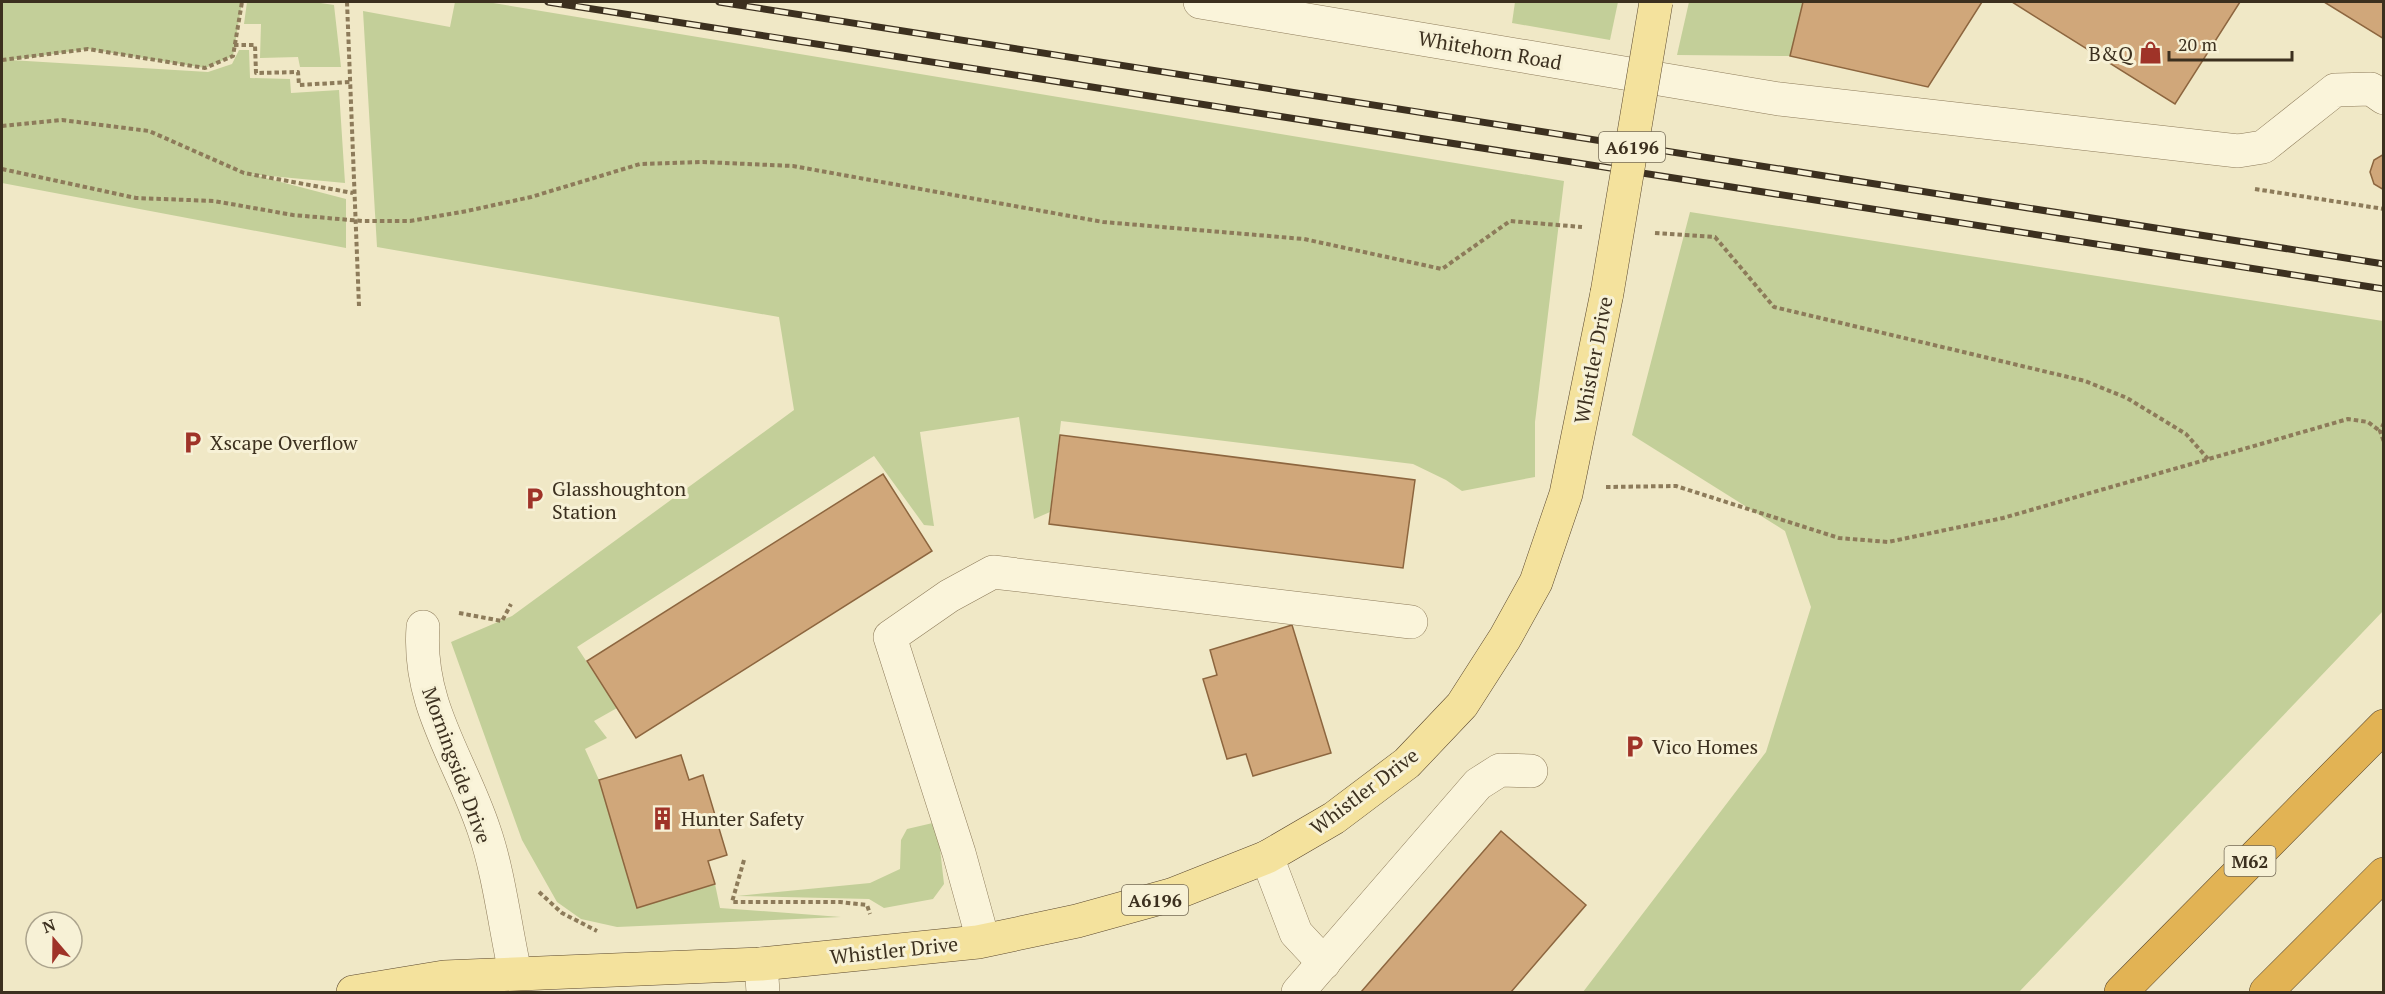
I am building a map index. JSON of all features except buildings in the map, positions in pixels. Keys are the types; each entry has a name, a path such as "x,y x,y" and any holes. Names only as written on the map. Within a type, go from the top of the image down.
{"highway":[{"name":"M62","path":"2121,993 2382,727"},
{"path":"2272,986 2384,874"},
{"path":"2272,986 2384,893"}],"main road":[{"name":"Whistler Drive","path":"353,993 444,977 515,972 762,978 983,940 1077,921 1171,895 1267,856 1334,818 1407,763 1462,705 1505,639 1536,582 1566,494 1607,293 1656,2"}],"street":[{"name":"Whitehorn Road","path":"1200,2 1779,99 2238,151 2263,147 2336,90 2371,89 2384,98"},
{"path":"983,940 959,853 890,637 949,596 993,572 1411,622"},
{"name":"Morningside Drive","path":"423,627 421,649 426,689 484,830 515,972"},
{"path":"1298,993 1478,783 1500,770 1531,771"},
{"path":"1267,856 1296,933 1324,963"}],"path":[{"path":"2,60 87,49 205,68 233,56 242,2"},
{"path":"347,2 359,306"},
{"path":"234,45 255,45 256,73 298,72 299,85 351,82"},
{"path":"2,126 62,120 149,131 244,173 353,193"},
{"path":"2,169 136,198 214,201 293,215 354,221 410,221 531,197 640,164 726,163 793,166 1103,222 1305,239 1442,269 1510,221 1590,228"},
{"path":"1647,232 1715,237 1774,307 2085,381 2127,398 2186,434 2208,459"},
{"path":"1566,494 1617,486 1676,486 1839,538 1888,542 2003,519 2348,418 2368,422 2380,431 2384,442"},
{"path":"2380,431 2384,423"},
{"path":"453,612 502,621 511,604"},
{"path":"744,860 732,902 840,902 867,905 873,921"},
{"path":"537,890 562,913 602,933"}],"green space":[{"path":"2,2 242,2 233,56 205,68 88,49 10,60 208,72 232,64 239,50 249,50 250,78 290,79 291,93 339,90 345,183 250,174 346,199 346,248 2,183"},
{"path":"247,2 314,2 334,5 341,67 300,67 298,57 260,58 261,24 244,24"},
{"path":"455,2 487,2 1564,181 1535,422 1535,477 1462,491 1446,480 1413,464 1061,421 1050,512 1034,519 1019,417 920,432 934,526 924,525 874,456 577,647 617,708 594,721 607,738 585,749 599,780 637,907 715,884 720,908 841,917 617,927 581,919 557,902 522,840 451,642 512,616 794,410 779,317 377,247 363,11 450,27"},
{"path":"1515,2 1618,2 1610,40 1512,23"},
{"path":"1689,2 1803,2 1790,56 1677,55"},
{"path":"1690,212 2383,321 2383,611 2019,992 1583,992 1766,752 1811,607 1785,531 1632,435"},
{"path":"937,822 944,884 933,899 884,908 869,899 737,896 870,883 900,869 901,840 907,829"}],"railway":[{"path":"548,2 2384,289"},
{"path":"719,2 2384,264"}],"place":[{"name":"B&Q","path":"2151,53"},
{"name":"Xscape Overflow","path":"192,442"},
{"name":"Glasshoughton Station","path":"534,499"},
{"name":"Vico Homes","path":"1634,746"},
{"name":"Hunter Safety","path":"663,818"}]}
